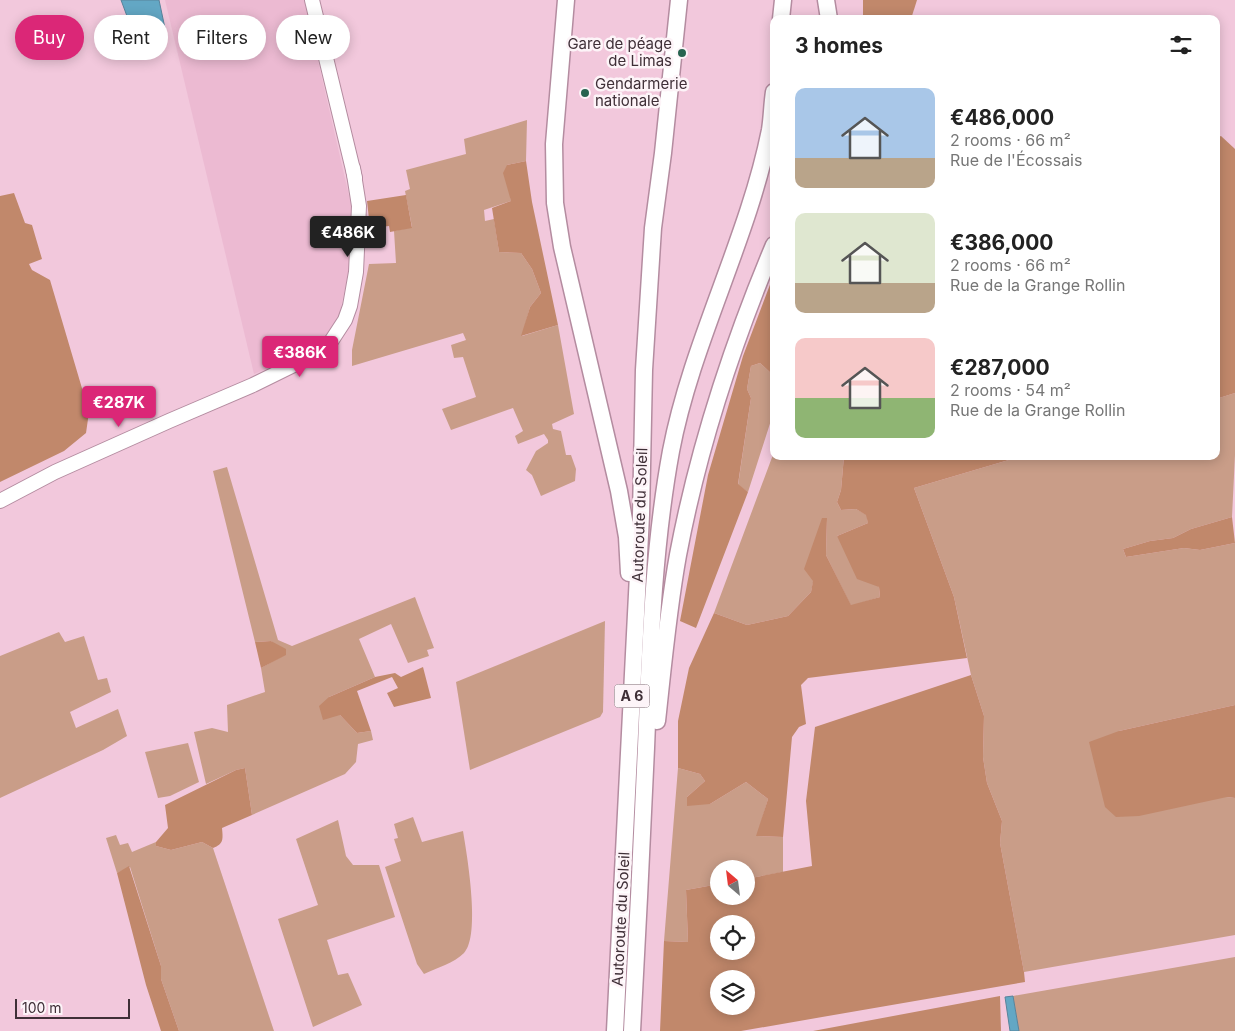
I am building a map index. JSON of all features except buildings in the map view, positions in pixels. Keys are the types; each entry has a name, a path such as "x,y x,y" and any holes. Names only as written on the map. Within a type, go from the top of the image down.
{"highway":[{"path":"566,0 554,144 555,203 562,248 619,491 627,544 630,599 624,766 623,877"},
{"name":"Autoroute du Soleil","path":"615,1031 640,525 644,370 653,228 663,154 679,0"},
{"path":"782,15 784,0"},
{"path":"826,0 828,15"},
{"name":"Autoroute du Soleil","path":"632,1031 650,666 658,550 671,453 688,382 762,162 770,128"},
{"path":"642,837 650,795 670,610 688,509 698,466 724,378 770,255"}],"main road":[{"path":"0,501 56,472 169,421 253,386 332,346 350,306 356,272 359,206 353,168 312,0"}],"shaded area":[{"path":"165,0 304,0 307,15 276,15 276,60 318,60 353,213 354,240 338,321 328,338 314,350 254,374 179,60 266,60 266,15 178,15 178,55"},
{"path":"863,0 917,0 912,15 863,15"},
{"path":"527,120 526,161 507,165 511,201 484,210 485,221 494,219 499,252 521,253 532,269 541,293 530,307 522,336 558,325 574,414 552,424 553,429 561,431 566,455 571,455 576,469 575,481 541,496 532,475 526,470 536,451 548,443 548,440 544,434 518,444 515,436 523,431 513,408 451,430 442,409 476,397 463,357 454,358 451,345 466,340 463,333 352,366 352,350 369,264 396,263 394,231 412,227 405,191 410,189 406,170 466,154 464,139"},
{"path":"1220,136 1235,149 1235,393 1220,398"},
{"path":"526,161 532,202 558,325 521,336 530,307 541,293 532,269 521,253 499,252 492,208 511,201 503,173 507,165"},
{"path":"14,193 25,223 32,225 42,259 29,264 32,270 50,280 89,412 86,433 64,451 0,482 0,196"},
{"path":"406,195 412,228 390,232 389,226 370,228 367,201"},
{"path":"770,285 770,372 760,363 751,366 747,389 751,398 738,484 748,492 696,628 680,621 708,475 743,356"},
{"path":"760,363 770,372 770,423 748,492 738,485 751,398 747,389 751,366"},
{"path":"1235,393 1232,517 1191,529 1173,538 1150,541 1123,549 1126,557 1184,548 1200,550 1235,543 1235,705 1119,731 1227,797 1235,798 1235,935 1024,972 1000,843 1002,821 987,783 983,757 984,716 971,675 954,597 914,488 1008,460 1220,460 1220,398"},
{"path":"771,460 844,460 841,490 837,502 841,510 856,509 867,515 868,523 837,536 879,587 880,597 851,606 826,555 827,518 811,592 788,616 747,625 714,613"},
{"path":"844,460 1008,460 914,488 954,597 967,658 808,678 801,685 806,724 799,727 792,737 783,837 756,836 768,799 746,782 710,804 687,806 687,797 705,781 700,774 678,768 678,721 689,668 714,613 747,625 788,616 811,592 813,581 804,569 822,518 827,518 826,555 851,605 880,597 879,587 857,579 837,536 868,523 866,515 856,509 841,510 837,502 841,490"},
{"path":"227,467 278,640 292,646 415,597 434,648 427,650 429,656 408,663 391,624 359,639 375,677 329,697 340,715 357,733 371,731 373,740 358,744 356,762 345,774 252,815 245,768 236,770 206,784 194,732 212,728 228,732 227,705 265,692 261,668 286,654 271,641 255,642 213,471"},
{"path":"1232,517 1235,543 1200,550 1184,548 1126,557 1123,549 1150,541 1173,538 1191,529"},
{"path":"605,621 603,712 600,717 470,770 456,682"},
{"path":"59,632 65,642 84,636 98,680 107,678 111,692 70,712 76,728 118,709 127,736 103,750 0,798 0,656"},
{"path":"271,641 286,649 286,655 261,668 255,642"},
{"path":"423,667 431,698 394,707 387,693 398,688 392,677 357,691 371,731 357,733 340,715 323,720 319,706 329,697 375,677 395,673 401,677"},
{"path":"971,675 984,716 983,757 987,783 1002,821 1000,843 1025,982 741,1031 660,1031 664,941 688,942 686,890 710,886 710,905 755,905 755,877 812,866 806,801 815,727"},
{"path":"1235,705 1235,798 1227,797 1139,816 1116,817 1105,807 1089,742 1119,731"},
{"path":"188,743 199,782 170,796 158,798 145,752"},
{"path":"245,768 252,815 222,828 222,838 219,845 213,848 202,842 171,850 156,846 156,842 168,828 165,805 236,770"},
{"path":"678,768 700,774 705,781 687,797 710,804 746,782 768,799 757,836 783,837 783,872 755,877 755,860 710,860 710,886 686,890 688,942 664,941"},
{"path":"413,817 422,842 463,831 471,895 472,930 469,944 464,953 460,957 424,974 417,964 385,867 401,861 394,839 398,838 394,824"},
{"path":"338,820 346,856 353,865 379,865 395,917 327,940 338,975 348,973 362,1005 313,1027 278,919 318,905 296,839"},
{"path":"116,835 120,845 128,843 132,852 156,842 156,846 171,850 202,842 213,848 274,1031 179,1031 161,979 161,966 130,867 117,873 106,838"},
{"path":"129,866 161,966 161,979 179,1031 161,1031 146,985 117,873"},
{"path":"1235,957 1235,1031 1019,1031 1013,996"},
{"path":"1000,996 1001,1031 813,1031"}],"water":[{"path":"121,0 159,0 162,15 127,15"},
{"path":"1013,996 1019,1031 1010,1031 1005,997"}],"place":[{"name":"Gare de péage de Limas","path":"682,53"},
{"name":"Gendarmerie nationale","path":"585,93"}]}
